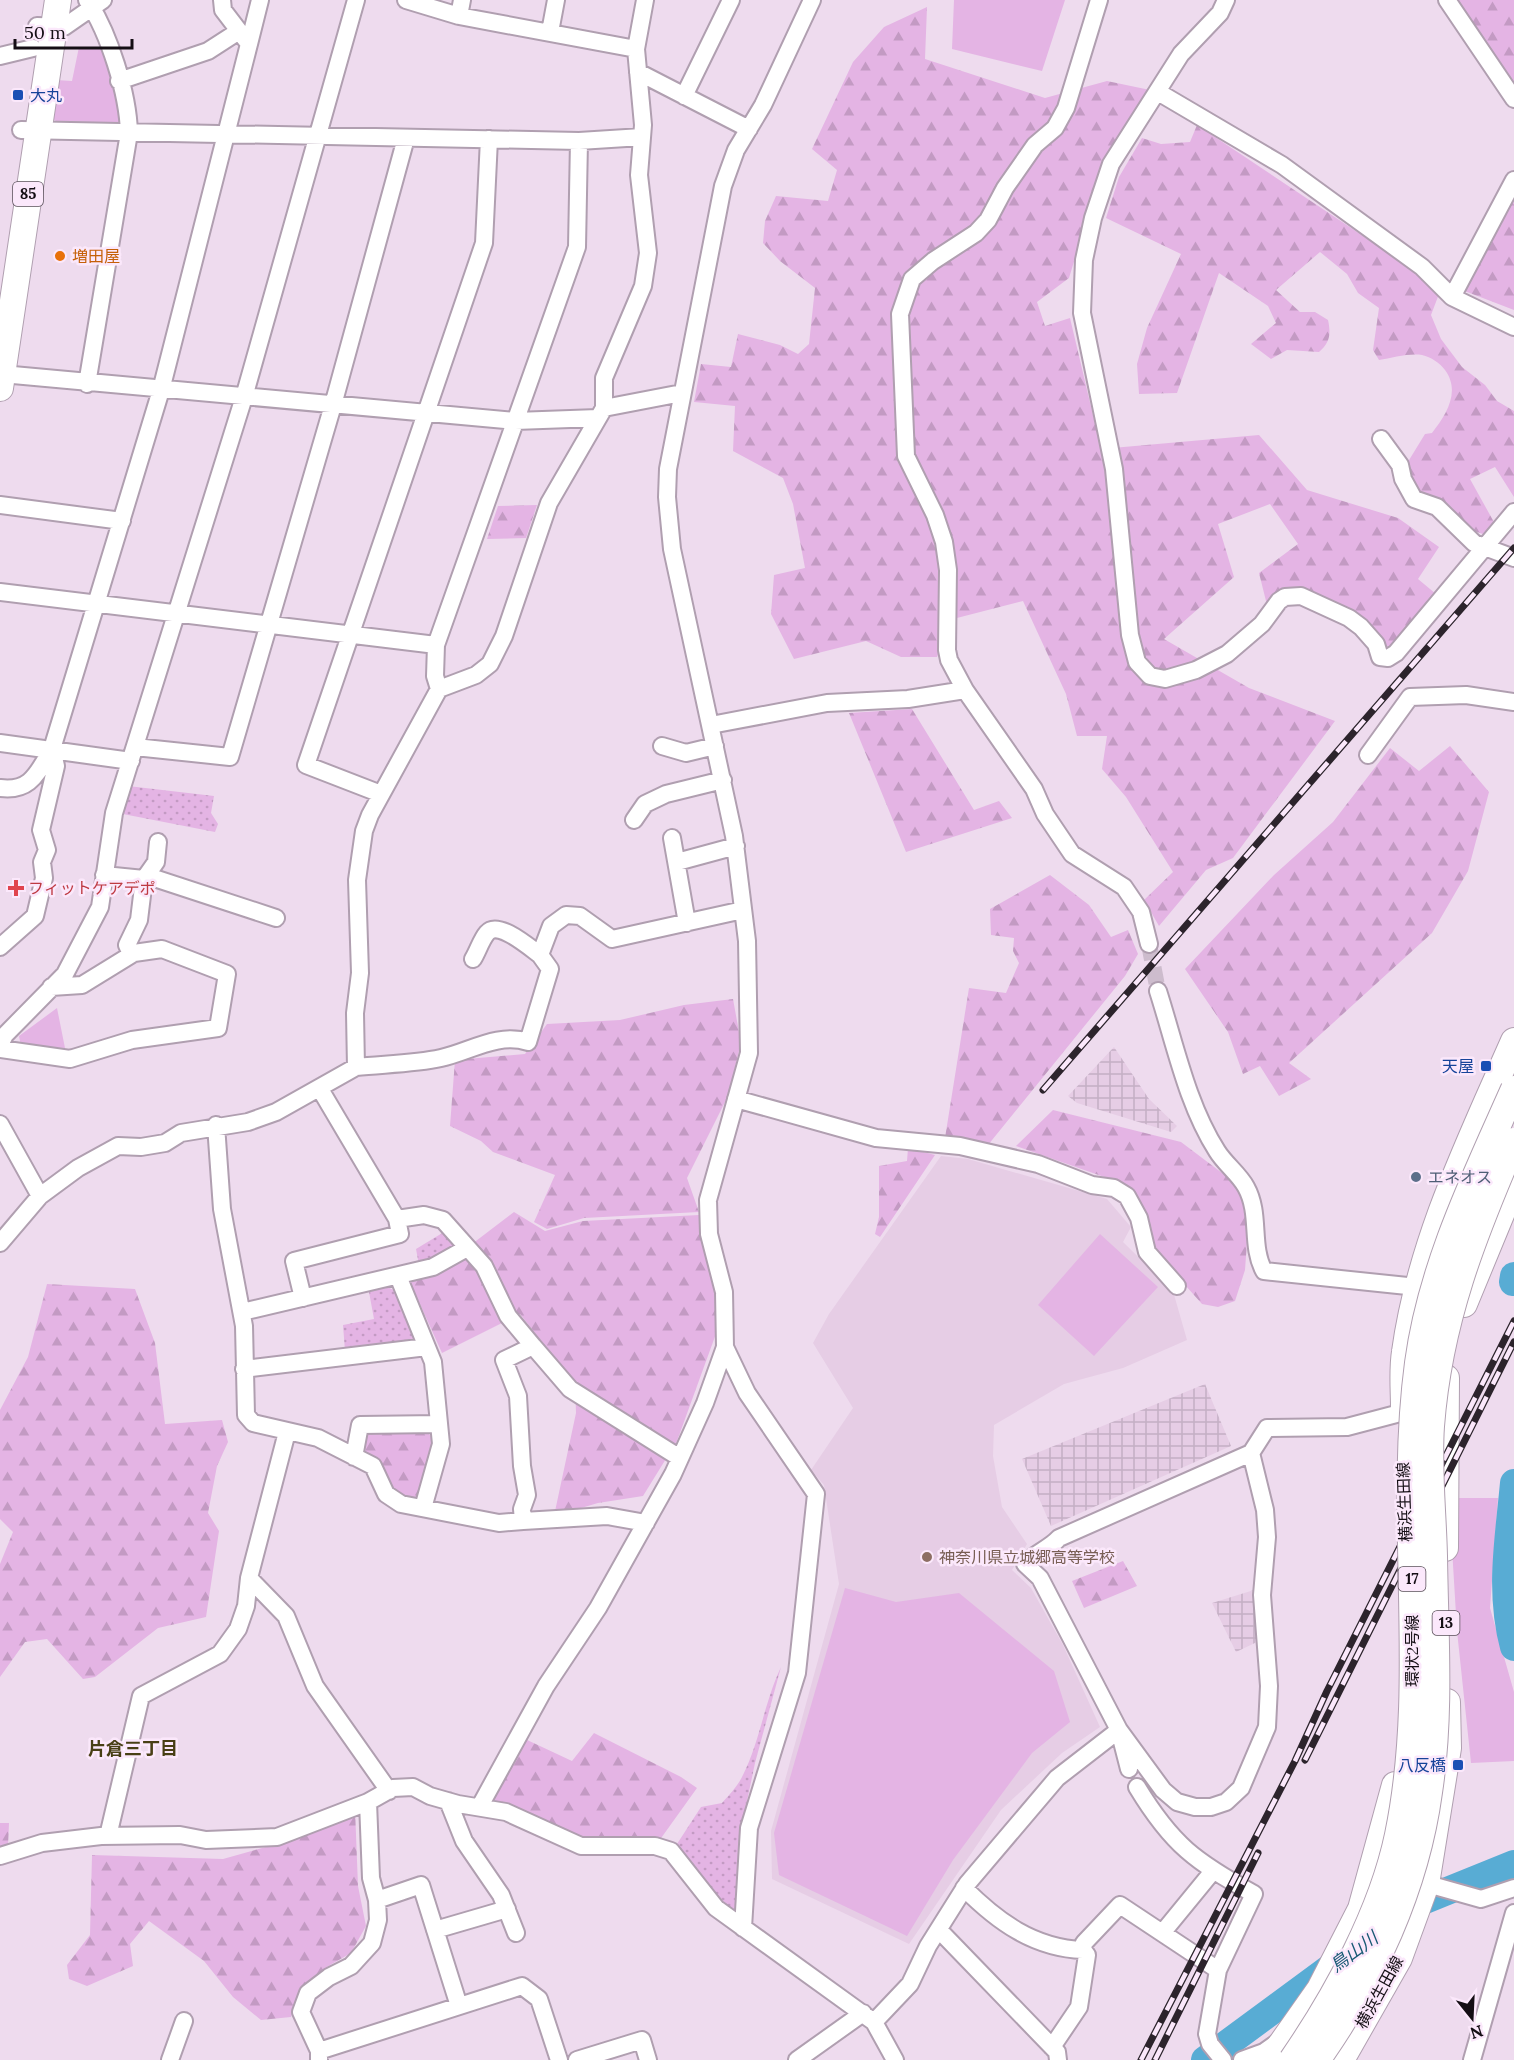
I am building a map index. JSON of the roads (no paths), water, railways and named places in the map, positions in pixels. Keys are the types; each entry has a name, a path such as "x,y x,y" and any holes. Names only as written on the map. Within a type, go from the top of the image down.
{"main road":[{"name":"85","path":"1,381 42,34 41,0"},
{"name":"85","path":"42,34 58,0"},
{"name":"85","path":"0,272 29,130"},
{"name":"横浜生田線","path":"1270,2060 1290,2048 1361,1909 1391,1805 1409,1718 1410,1651 1402,1478 1405,1355 1417,1287 1452,1181 1514,1041"},
{"name":"環状2号線","path":"1290,2048 1321,2017 1370,1921 1397,1839 1407,1786 1413,1706 1409,1490 1418,1362 1433,1288 1450,1238 1514,1089"},
{"name":"環状2号線","path":"1317,2060 1335,2035 1392,1931 1417,1849 1427,1803 1436,1699 1431,1428 1440,1350 1470,1244 1514,1141"},
{"name":"横浜生田線","path":"1341,2060 1400,1958 1426,1884 1448,1748 1444,1452 1446,1377 1465,1298 1514,1183"}],"street":[{"path":"222,0 223,10 244,38"},
{"path":"0,788 15,790 32,780 52,749 161,390 227,134 244,38 260,0"},
{"path":"51,987 82,985 131,954 162,949 227,974 218,1028 132,1040 70,1059 0,1047 5,1035 51,987 65,974 100,907 114,813 244,397 356,0"},
{"path":"406,0 460,8 550,32 636,48"},
{"path":"550,32 556,0"},
{"path":"356,1067 355,1013 360,973 357,880 364,831 381,794 439,689 476,675 490,664 504,636 549,503 601,413 604,378 643,286 648,253 639,175 643,125 636,48 645,0"},
{"path":"684,96 731,0"},
{"path":"480,1806 546,1686 598,1608 646,1522 680,1458 725,1347 724,1292 709,1234 708,1200 750,1043 747,941 736,846 711,725 704,705 671,538 668,469 723,186 736,150 763,105 812,0"},
{"path":"1099,0 1066,108 1055,128 1035,145 982,226 912,279 900,314 906,456 935,515 944,542 948,570 947,650 949,660 965,690 1034,789 1045,813 1072,854 1124,887 1141,912 1149,944"},
{"path":"1226,0 1220,13 1181,54 1111,164 1093,218 1084,260 1082,313 1114,469 1130,635 1137,662 1150,676 1165,679 1196,670 1227,654 1262,624 1279,601 1285,597 1301,596 1349,618 1376,644 1380,657 1388,658 1396,653 1514,512"},
{"path":"1446,0 1514,99"},
{"path":"0,56 42,34 64,27 94,2 119,81 129,133 87,384"},
{"path":"119,81 244,38"},
{"path":"638,72 749,129"},
{"path":"1158,92 1282,165 1422,267 1452,297 1514,327"},
{"path":"29,130 579,141 642,137"},
{"path":"0,742 52,749 230,757 333,405 406,138"},
{"path":"381,794 306,765 484,243 489,139"},
{"path":"439,689 435,676 436,645 577,247 579,141"},
{"path":"1452,297 1514,180"},
{"path":"1,381 87,384 515,421 601,413 682,393"},
{"path":"1381,439 1400,465 1403,479 1414,499 1437,507 1474,543 1514,558"},
{"path":"0,505 122,521"},
{"path":"0,592 436,645"},
{"path":"711,725 827,703 908,699 965,690"},
{"path":"1368,755 1410,697 1466,695 1514,702"},
{"path":"662,746 686,753 715,746"},
{"path":"0,947 35,916 44,878 42,862 47,850 41,830 56,766 52,749"},
{"path":"634,820 645,804 666,794 723,780"},
{"path":"672,838 687,922"},
{"path":"131,954 127,945 139,920 146,877 156,862 158,842"},
{"path":"677,862 736,846"},
{"path":"104,875 146,877 276,918"},
{"path":"540,955 551,926 566,915 580,916 612,939 743,910"},
{"path":"0,1243 40,1196 78,1168 118,1146 141,1147 165,1143 181,1133 216,1125 248,1122 276,1112 356,1067 442,1058 478,1044 520,1040 528,1042 550,969 540,955 502,930 494,928 487,932 473,959"},
{"path":"1158,992 1192,1098 1217,1151 1246,1185 1256,1213 1258,1259 1264,1271 1417,1287"},
{"path":"303,1298 294,1261 400,1234 397,1219 320,1089"},
{"path":"736,1099 876,1138 960,1146 1038,1164 1092,1185 1114,1188 1127,1196 1139,1218 1147,1252 1177,1286"},
{"path":"0,1124 40,1196"},
{"path":"216,1125 222,1209 242,1312 246,1415 252,1423 318,1438 373,1466 386,1494 401,1504 500,1523 607,1516 646,1522"},
{"path":"397,1219 424,1215 443,1220 484,1266 508,1316 570,1389 680,1458"},
{"path":"242,1312 433,1267 467,1248"},
{"path":"398,1276 433,1362 441,1444 423,1508"},
{"path":"523,1521 522,1509 527,1495 522,1466 518,1396 504,1360 533,1346"},
{"path":"244,1369 427,1347"},
{"path":"725,1347 747,1393 816,1494 797,1673 749,1828 743,1928"},
{"path":"1251,1453 1264,1510 1267,1537 1262,1595 1269,1686 1267,1727 1241,1788 1226,1802 1211,1807 1195,1807 1177,1802 1162,1790 1119,1730 1040,1578 1024,1564 1035,1553 1052,1545 1059,1538 1251,1453 1267,1428 1347,1427 1404,1412"},
{"path":"354,1456 360,1425 438,1424"},
{"path":"108,1836 141,1695 220,1654 238,1629 246,1606 249,1578 286,1432"},
{"path":"249,1578 286,1616 315,1686 389,1791"},
{"path":"1119,1730 1129,1769"},
{"path":"797,2060 868,2017 910,1984 964,1888 1057,1778 1119,1730"},
{"path":"0,1856 42,1844 108,1836 180,1835 206,1840 277,1837 368,1802 389,1791 412,1787 448,1802 506,1812 581,1846 655,1846 671,1851 716,1908 868,2017 895,2060"},
{"path":"1137,1787 1153,1813 1183,1850 1213,1871 1254,1894 1218,1970 1207,2034 1210,2044 1223,2060"},
{"path":"368,1802 371,1878 377,1900 378,1920 372,1943 351,1966 329,1977 308,1993 301,2012 319,2055 522,1986 539,1999 559,2060"},
{"path":"448,1802 464,1841 501,1895 516,1933"},
{"path":"1374,1866 1426,1884 1481,1899 1514,1888"},
{"path":"1163,1932 1213,1871"},
{"path":"377,1900 421,1886 459,2006"},
{"path":"964,1888 991,1914 1010,1928 1034,1940 1069,1950 1083,1950"},
{"path":"939,1929 1055,2053 1079,2007 1087,1955 1083,1950 1084,1943 1113,1909 1120,1905 1218,1970"},
{"path":"435,1930 507,1909"},
{"path":"1472,2060 1514,1913"},
{"path":"170,2060 184,2021"},
{"path":"577,2060 642,2040 648,2060"},
{"path":"1242,2060 1264,2052 1290,2048"}],"waterway":[{"name":"鳥山川","path":"1513,1282 1514,1276"},
{"name":"鳥山川","path":"1514,1483 1506,1565 1507,1606 1514,1647"},
{"name":"鳥山川","path":"1425,1900 1514,1864"},
{"name":"鳥山川","path":"1205,2060 1338,1962"}],"tunnel":[{"path":"1149,944 1158,991"}],"railway":[{"path":"1043,1090 1514,548"},
{"path":"1141,2060 1295,1761 1327,1691 1514,1321"},
{"path":"1305,1760 1514,1342"},
{"path":"1155,2060 1258,1853"}],"place":[{"name":"大丸","path":"18,95"},
{"name":"増田屋","path":"60,256"},
{"name":"フィットケアデポ","path":"16,888"},
{"name":"天屋","path":"1486,1066"},
{"name":"エネオス","path":"1416,1177"},
{"name":"神奈川県立城郷高等学校","path":"927,1557"},
{"name":"八反橋","path":"1458,1765"}],"district":[{"name":"片倉三丁目","path":"133,1749"}]}
